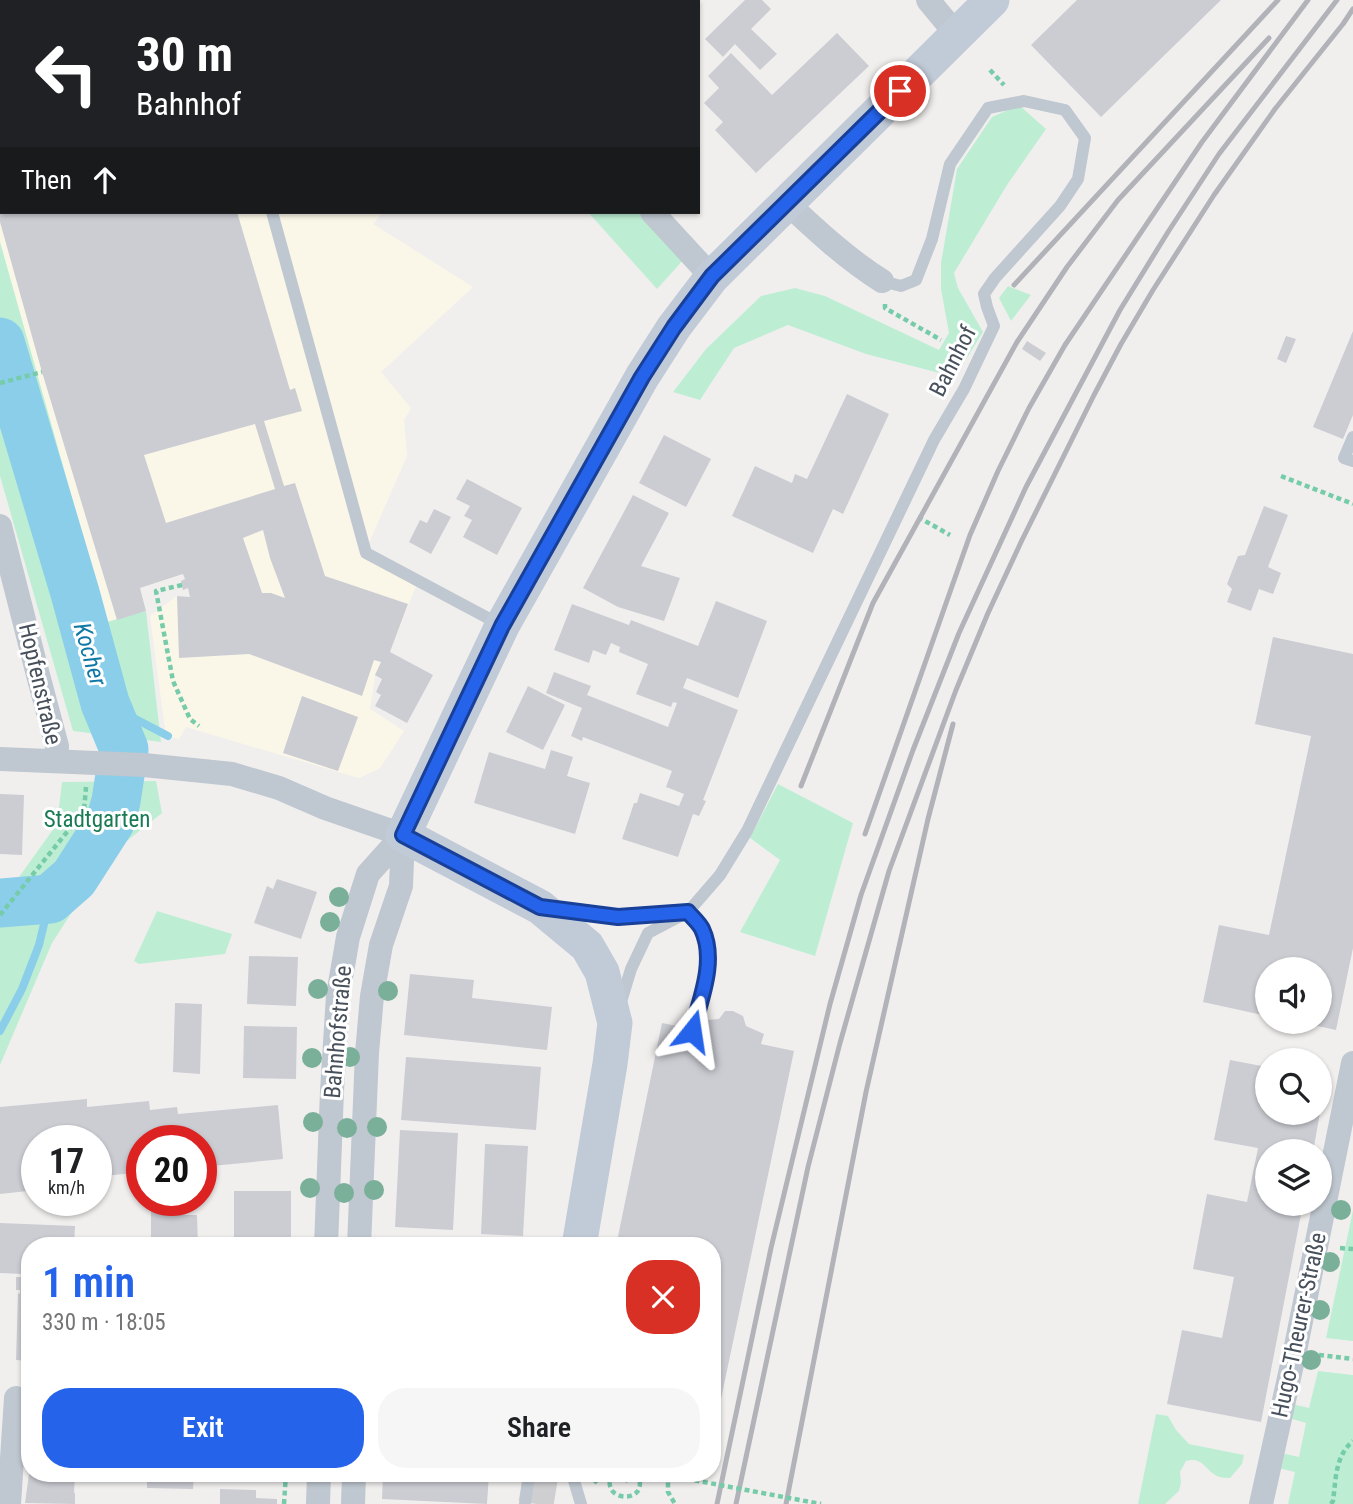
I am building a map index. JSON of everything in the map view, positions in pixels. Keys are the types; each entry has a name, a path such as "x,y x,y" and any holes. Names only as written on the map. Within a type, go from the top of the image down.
{"main road":[{"name":"Bahnhofstraße","path":"403,835 502,626 642,377 674,327 712,276 992,0"},
{"path":"403,835 540,907 587,946 601,972 615,1023 581,1237"}],"street":[{"path":"928,0 957,35"},
{"path":"787,203 821,236 859,267 882,281"},
{"path":"654,214 712,276"},
{"name":"Hopfenstraße","path":"0,526 57,746 56,761"},
{"path":"0,759 144,765 232,774 279,788 325,808 403,835"},
{"name":"Bahnhofstraße","path":"326,1237 338,995 348,937 368,874 403,835"},
{"name":"Bahnhofstraße","path":"359,1237 372,996 381,945 401,886 403,835"},
{"name":"Hugo-Theurer-Straße","path":"1261,1504 1353,1063"},
{"path":"9,1504 15,1398"},
{"path":"318,1504 319,1482"},
{"path":"353,1504 354,1482"}],"lane":[{"name":"Bahnhof","path":"615,1023 631,969 648,933 688,912 720,875 747,831 934,440 964,389 994,326 984,294 995,278 1060,206 1078,180 1085,138 1065,110 1024,101 988,108 950,164 932,239 916,280 901,286 882,281"},
{"path":"273,214 366,553 502,626"},
{"path":"1353,437 1344,458 1353,461"},
{"path":"540,907 618,917 688,912 701,927 707,945 707,976 692,1031"},
{"path":"524,1504 528,1482"},
{"path":"574,1482 581,1504"}],"path":[{"path":"990,71 1005,86"},
{"path":"882,281 885,308 941,340"},
{"path":"0,383 43,372"},
{"path":"1281,476 1353,504"},
{"path":"904,505 920,519 950,535"},
{"path":"182,585 156,592 173,681 190,719 199,726"},
{"path":"0,915 84,811 96,762"},
{"path":"1295,1351 1353,1359"},
{"path":"1331,1504 1334,1501 1339,1457 1353,1441"},
{"path":"284,1504 285,1482"},
{"path":"610,1482 611,1490 618,1496 628,1498 637,1493 640,1482"},
{"path":"668,1482 668,1492 675,1504"},
{"path":"704,1482 821,1504"}],"shaded area":[{"path":"0,214 381,214 373,224 473,287 381,372 411,408 404,420 407,456 364,554 416,586 390,652 388,651 375,675 370,709 404,731 380,768 359,778 186,727 179,739 166,736 150,616 177,596 262,592 243,539 178,562 181,575 140,588 146,611 107,623 0,242"}],"green space":[{"path":"1019,105 1046,129 1007,185 954,273 958,288 983,332 955,377 866,354 788,325 734,348 700,400 673,392 706,349 761,296 795,288 825,296 939,350 949,333 941,289 941,263 957,169 992,117"},
{"path":"590,214 642,214 684,259 657,289"},
{"path":"0,242 107,622 146,611 161,742 73,731 0,476"},
{"path":"1008,286 1031,295 1011,321 999,298"},
{"name":"Stadtgarten","path":"156,781 162,813 118,848 52,943 0,1065 0,884 14,884 57,824 62,782"},
{"path":"778,784 853,823 815,956 740,932 780,860 750,838"},
{"path":"157,911 232,934 225,954 139,964 134,961"},
{"path":"1353,1210 1353,1341 1326,1338"},
{"path":"1318,1371 1353,1375 1353,1504 1288,1504 1295,1472 1278,1468 1281,1453 1299,1457 1306,1423 1289,1418 1292,1404 1309,1408"},
{"path":"1156,1414 1168,1416 1189,1444 1244,1455 1242,1464 1230,1478 1222,1478 1199,1461 1186,1461 1180,1472 1179,1491 1165,1504 1138,1504"}],"building":[{"path":"745,0 762,0 771,9 751,29 777,54 760,70 735,44 723,57 705,39"},
{"path":"1077,0 1221,0 1101,117 1031,45"},
{"path":"837,33 869,66 756,173 715,130 723,122 704,103 719,88 708,76 731,53 772,95"},
{"path":"0,214 238,214 290,390 295,388 302,411 264,421 284,486 295,483 325,576 408,604 390,652 433,675 407,723 375,706 381,695 376,692 382,679 375,675 381,662 374,660 362,696 249,654 179,658 177,596 190,597 188,588 183,590 183,574 140,588 146,611 117,620 42,372","holes":["255,424 275,489 166,523 144,455","263,530 285,598 262,593 243,538"]},
{"path":"1353,331 1353,415 1343,439 1313,427"},
{"path":"1286,336 1296,339 1286,363 1277,359"},
{"path":"1027,341 1046,353 1040,361 1022,349"},
{"path":"847,394 889,414 843,514 833,509 813,553 732,516 755,466 792,483 795,474 807,479"},
{"path":"664,435 711,459 686,507 639,483"},
{"path":"467,479 522,508 497,555 463,537 472,520 464,516 470,506 456,499"},
{"path":"633,495 669,513 641,566 680,578 664,621 618,607 583,588"},
{"path":"1264,506 1288,515 1268,567 1281,573 1273,594 1259,589 1251,611 1227,602 1232,589 1227,584 1238,556 1245,555"},
{"path":"434,509 451,517 431,554 409,542 420,520 427,523"},
{"path":"716,601 767,621 738,698 687,678 683,688 738,710 703,800 706,801 699,816 693,814 678,857 622,839 640,793 679,806 684,794 666,787 672,771 583,737 582,741 571,736 582,708 546,693 554,672 591,686 587,695 668,727 677,703 673,702 671,707 636,694 648,664 619,652 620,647 611,643 606,655 593,650 589,663 554,650 572,604 629,625 631,620 698,646"},
{"path":"1273,637 1353,654 1353,948 1336,1030 1332,1029 1332,957 1255,957 1255,1013 1203,1002 1219,925 1269,935 1311,736 1255,724"},
{"path":"528,686 565,705 543,750 506,732"},
{"path":"302,696 358,717 338,771 283,753"},
{"path":"551,750 573,757 567,776 590,783 575,834 474,803 489,752 545,769"},
{"path":"0,794 24,795 22,855 0,854"},
{"path":"277,879 317,892 301,939 254,923 267,886 273,889"},
{"path":"249,956 298,957 296,1006 247,1004"},
{"path":"410,974 474,980 472,998 552,1007 547,1050 404,1035"},
{"path":"175,1003 202,1004 200,1074 173,1072"},
{"path":"725,1011 733,1011 743,1016 746,1026 764,1034 761,1044 794,1051 721,1399 721,1237 618,1237 662,1023 692,1029 694,1021 719,1019"},
{"path":"244,1026 297,1027 296,1079 243,1078"},
{"path":"406,1057 541,1067 536,1130 401,1120"},
{"path":"1230,1060 1255,1065 1255,1125 1318,1125 1315,1139 1255,1139 1255,1147 1214,1140"},
{"path":"87,1099 87,1107 149,1101 150,1110 177,1107 178,1114 278,1105 283,1159 217,1165 217,1125 126,1125 126,1174 112,1175 112,1125 21,1125 21,1192 0,1194 0,1107"},
{"path":"400,1130 458,1133 453,1230 395,1227"},
{"path":"485,1144 528,1146 523,1236 481,1234"},
{"path":"1255,1163 1255,1216 1301,1216 1261,1422 1167,1404 1182,1330 1222,1338 1234,1277 1193,1269 1207,1194 1247,1202"},
{"path":"234,1191 291,1191 291,1237 234,1237"},
{"path":"151,1216 197,1216 198,1237 151,1237"},
{"path":"0,1223 75,1226 74,1237 21,1237 21,1274 0,1273"},
{"path":"16,1277 21,1277 21,1360 16,1360 20,1290 16,1290"},
{"path":"28,1482 75,1482 75,1504 25,1503"},
{"path":"147,1482 193,1482 193,1489 147,1488"},
{"path":"383,1482 488,1482 487,1504 382,1499"},
{"path":"220,1489 256,1490 256,1498 277,1499 277,1504 220,1504"}],"waterway":[{"name":"Kocher","path":"0,342 105,703 124,749 110,822 74,878 50,899 0,903"},
{"path":"105,703 168,736"},
{"path":"0,1031 22,989 39,945 50,899"}],"tunnel":[{"path":"536,1504 540,1482"}],"railway":[{"path":"1014,285 1278,0"},
{"path":"865,834 970,535 1029,408 1065,345 1202,142 1308,0"},
{"path":"717,1504 771,1248 830,1004 861,895 959,633 1026,487 1120,310 1219,154 1337,0"},
{"path":"736,1504 808,1167 840,1043 889,871 956,690 1022,540 1121,344 1214,195 1275,109 1353,9"},
{"path":"801,786 873,603 1017,342 1067,267 1118,200 1269,38"},
{"path":"786,1504 866,1092 928,819 953,724"}],"route":[{"path":"692,1031 707,976 707,945 701,927 688,912 618,917 540,907 403,835 502,626 642,377 674,327 712,276 900,91"}]}
